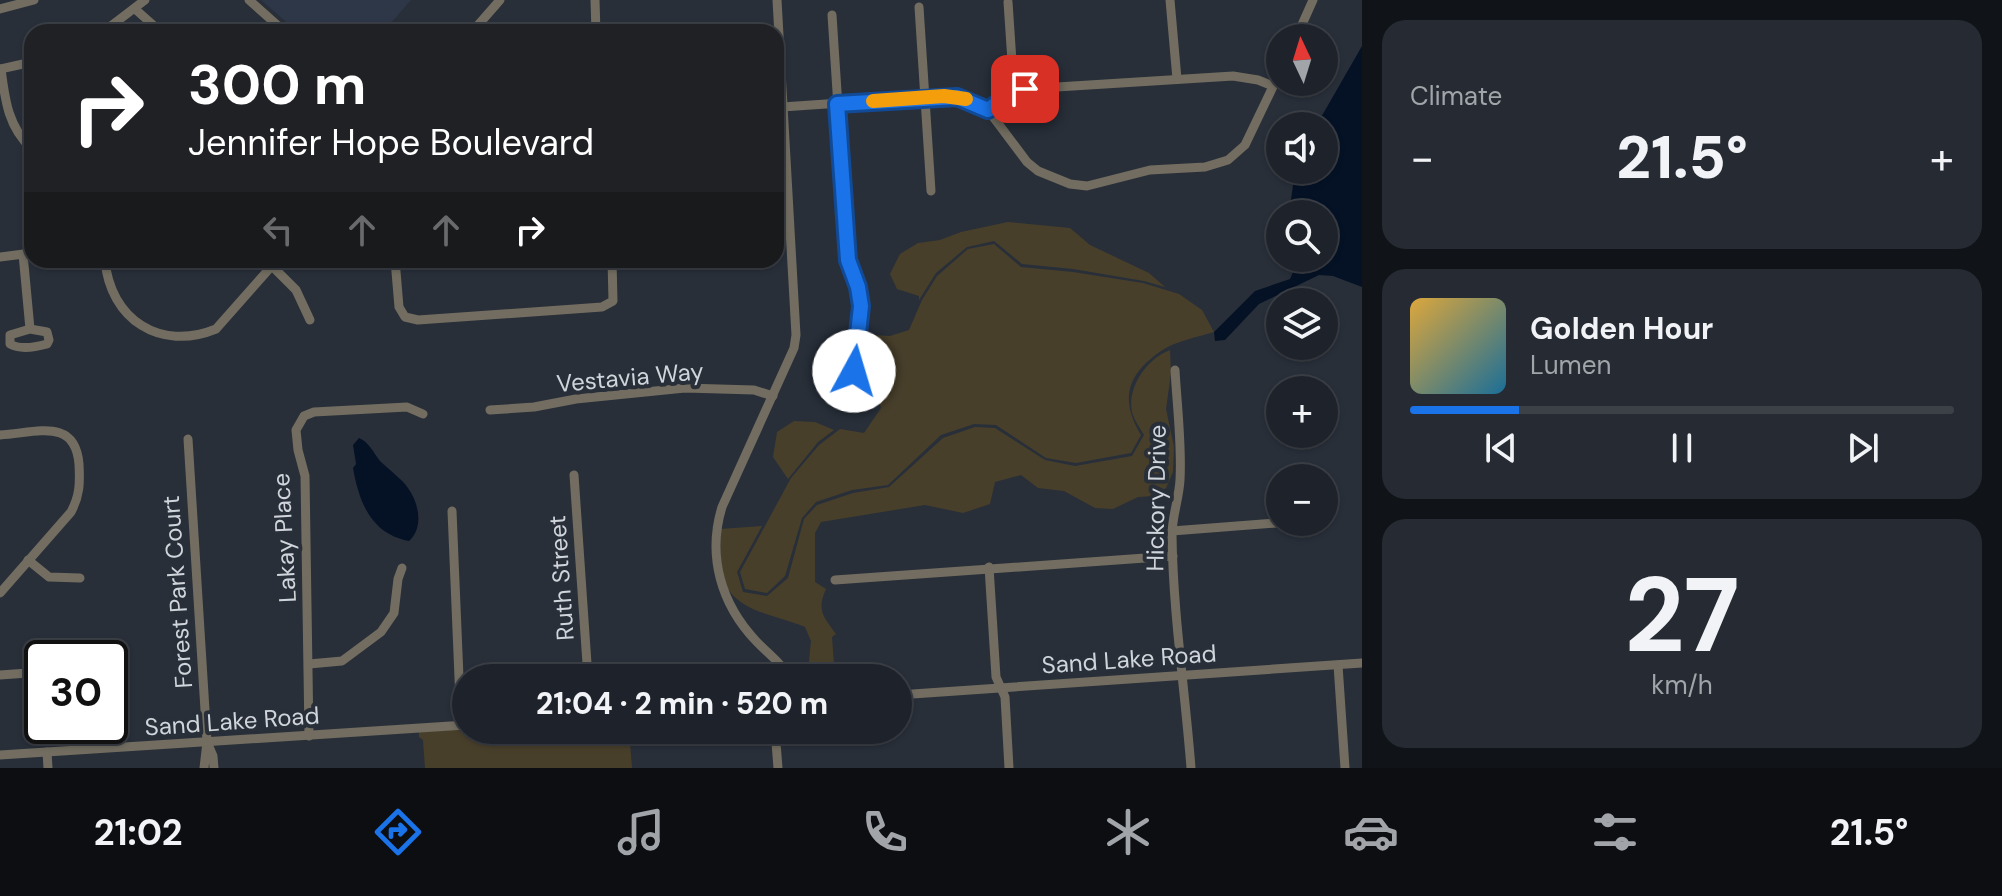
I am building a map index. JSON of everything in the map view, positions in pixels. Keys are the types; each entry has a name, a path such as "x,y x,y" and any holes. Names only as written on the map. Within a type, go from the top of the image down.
{"street":[{"path":"0,9 34,0"},
{"path":"114,24 145,0"},
{"path":"249,0 276,24"},
{"path":"479,24 500,0"},
{"path":"595,0 596,24"},
{"path":"777,0 778,24"},
{"path":"1170,0 1177,79"},
{"path":"1302,24 1313,0"},
{"path":"1008,2 1014,91"},
{"path":"919,7 931,191"},
{"path":"135,9 152,24"},
{"path":"832,15 848,260 861,306 854,371"},
{"path":"24,64 0,69 8,115 24,140"},
{"path":"988,110 1014,91 1233,76 1266,83"},
{"path":"784,107 957,97 988,110 1027,162 1038,171 1070,184 1087,186 1150,170 1205,167 1228,160 1245,145 1268,96"},
{"path":"780,664 754,640 732,607 721,584 714,547 722,507 794,348 796,335 784,140"},
{"path":"0,257 24,254"},
{"path":"28,268 30,329"},
{"path":"107,268 113,292 127,315 154,333 171,336 207,333 216,329 270,268"},
{"path":"278,268 296,290 310,320"},
{"path":"396,268 399,307 405,317 418,320 602,307 613,301 612,268"},
{"name":"Hickory Drive","path":"1175,370 1181,460 1172,531 1173,556 1191,768"},
{"name":"Vestavia Way","path":"490,410 685,388 754,390 773,396"},
{"name":"Lakay Place","path":"309,736 305,476 298,450 298,422 314,412 348,409 407,407 423,414"},
{"path":"0,435 58,431 69,436 78,450 81,488 71,512 0,593"},
{"name":"Forest Park Court","path":"188,439 207,742"},
{"name":"Ruth Street","path":"574,475 587,664"},
{"path":"452,511 461,664"},
{"path":"1172,531 1266,524"},
{"path":"835,580 1173,556"},
{"path":"28,560 49,577 80,578"},
{"path":"989,567 996,677 1005,697 1009,768"},
{"path":"309,664 342,661 381,632 394,613 402,568"},
{"name":"Sand Lake Road","path":"912,694 1362,663"},
{"path":"1338,665 1345,768"},
{"path":"0,675 24,673"},
{"name":"Sand Lake Road","path":"0,755 452,726"},
{"path":"204,768 207,742"},
{"path":"207,742 214,768"},
{"path":"776,744 778,768"},
{"path":"47,752 48,768"}],"shaded area":[{"path":"261,0 411,0 390,24 289,24"},
{"path":"1362,46 1362,287 1333,276 1319,275 1292,288 1266,288 1266,301 1259,304 1225,340 1215,341 1214,332 1255,291 1290,279 1293,272 1338,272 1338,200 1291,200 1293,184 1338,184 1338,112 1324,112 1333,96 1338,96 1338,88"},
{"path":"1008,222 1070,228 1090,245 1149,273 1165,287 1073,269 1022,264 994,241 967,247 936,273 919,300 919,296 897,289 890,274 900,254 918,243"},
{"path":"994,244 1021,267 1143,283 1179,294 1202,310 1214,332 1167,348 1140,369 1130,389 1129,399 1134,422 1141,435 1131,453 1076,463 1046,458 996,425 974,424 941,435 888,485 852,490 816,502 802,518 785,576 767,593 745,589 740,572 791,478 819,445 840,429 864,433 881,408 868,363 873,335 890,336 909,330 937,276 968,249"},
{"path":"1170,350 1171,373 1166,409 1174,447 1173,472 1166,488 1154,496 1138,497 1113,509 1095,508 1064,491 1038,488 1021,475 995,482 990,504 963,513 925,505 821,522 815,533 815,582 826,589 822,608 836,634 832,637 834,664 809,664 811,641 805,627 755,610 734,596 726,586 721,569 720,529 762,526 737,572 743,592 767,596 788,578 804,519 817,505 853,493 889,487 943,438 975,427 995,428 1045,460 1075,466 1132,456 1144,435 1132,412 1132,393 1140,375 1161,354"},
{"path":"794,421 815,422 834,430 818,442 788,479 773,457 777,432"},
{"path":"359,438 412,494 418,522 409,541 376,524 363,504 353,468 356,464 353,445"},
{"path":"452,729 452,744 630,744 632,768 425,768 423,740 419,732"}],"slow traffic":[{"path":"873,101 944,96 966,99"}],"route":[{"path":"854,371 861,306 848,260 837,104 944,96 968,99 988,110 1014,91 1025,89"}]}
